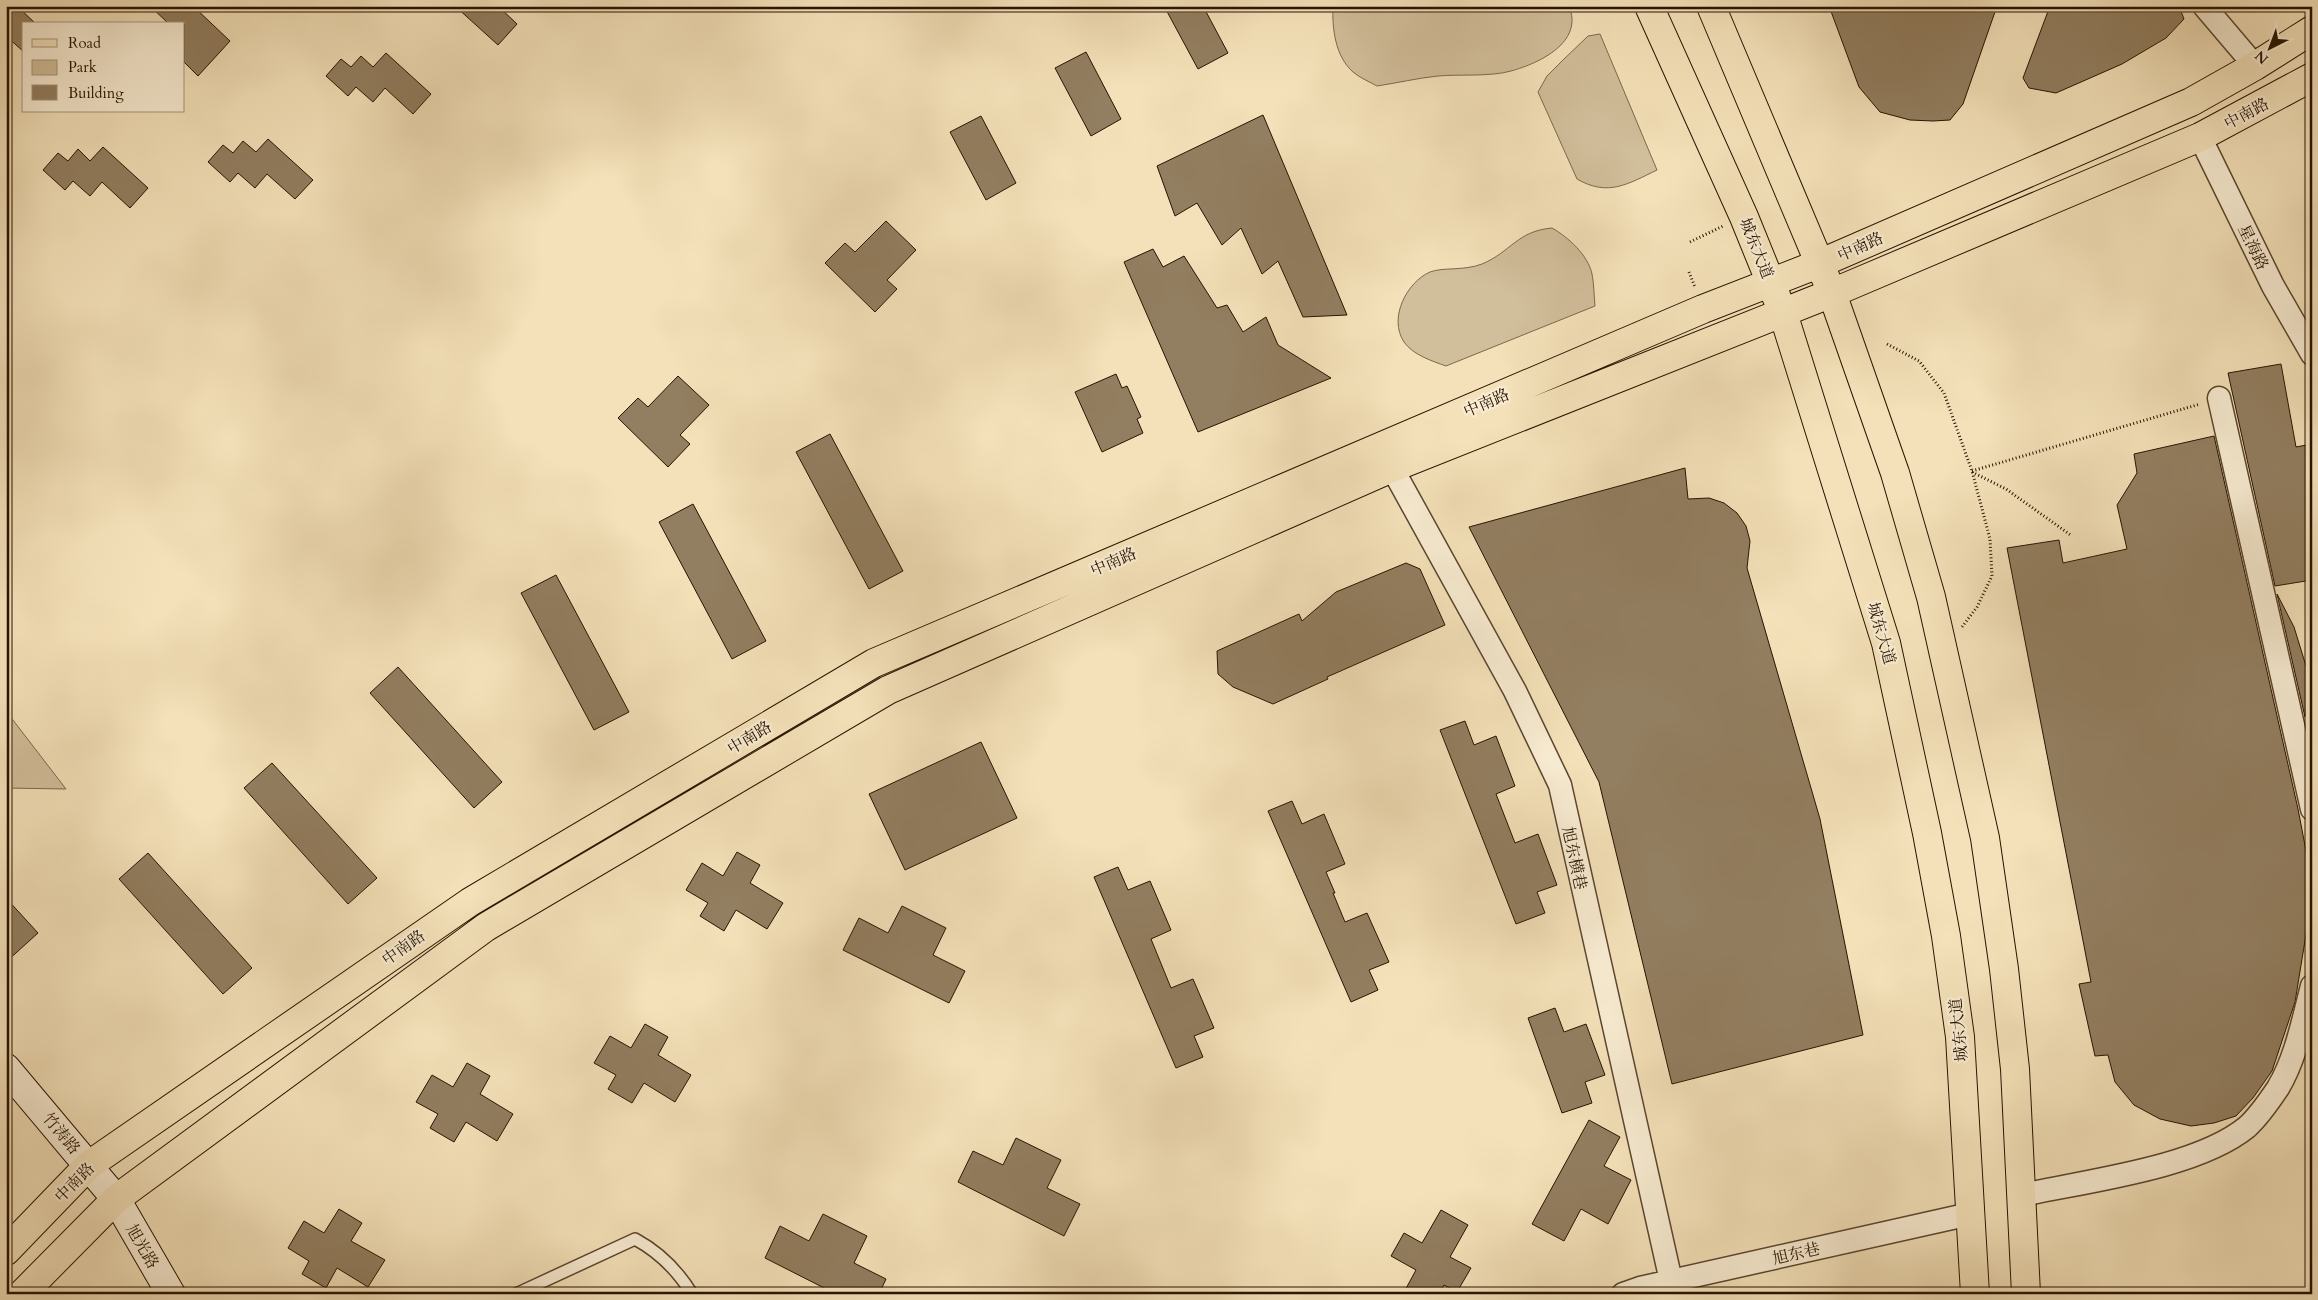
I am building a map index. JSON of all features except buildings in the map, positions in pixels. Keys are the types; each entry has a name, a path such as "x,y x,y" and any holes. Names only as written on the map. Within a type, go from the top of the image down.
{"main road":[{"name":"城东大道","path":"1649,6 1744,217 1783,313 1886,643 1911,752 1946,936 1960,1037 1975,1294"},
{"path":"1711,6 1821,263 1895,473 1931,597 1985,838 2004,970 2015,1069 2026,1294"},
{"name":"中南路","path":"6,1251 89,1164 470,902 874,663 1703,309 1821,263 2191,102 2255,66 2312,30"},
{"name":"中南路","path":"22,1294 116,1199 486,927 888,690 1392,468 1832,293 2200,137 2312,77"}],"street":[{"path":"2204,6 2255,66"},
{"name":"星海路","path":"2200,137 2273,286 2312,354"},
{"path":"2219,398 2312,809"},
{"name":"旭东横巷","path":"1392,468 1514,692 1560,785 1671,1281"},
{"path":"2022,1195 2149,1168 2202,1153 2247,1126 2278,1087 2297,1042 2312,986"},
{"name":"竹涛路","path":"6,1068 89,1164 116,1199"},
{"name":"旭光路","path":"116,1199 170,1294"},
{"name":"旭东巷","path":"1623,1294 1671,1281 1970,1214"}],"lane":[{"path":"516,1294 635,1239 656,1250 686,1283 692,1294"}],"path":[{"path":"1690,242 1744,217"},
{"path":"1887,344 1919,362 1944,393 1972,471 1990,539 1992,576 1977,607 1943,651"},
{"path":"1972,471 2219,398"},
{"path":"1972,471 2006,489 2072,536"}],"green space":[{"path":"1333,6 1569,6 1572,19 1570,30 1565,40 1556,49 1534,63 1511,71 1494,74 1438,76 1377,86 1353,72 1342,58 1334,32"},
{"path":"1600,34 1657,170 1627,184 1608,188 1598,187 1577,179 1538,92 1547,76 1588,36"},
{"path":"1552,228 1564,236 1582,253 1590,267 1594,286 1595,306 1446,366 1412,351 1404,342 1398,322 1399,312 1407,292 1422,277 1430,272 1468,268 1482,264 1530,233"},
{"path":"6,711 66,789 6,788"}]}
